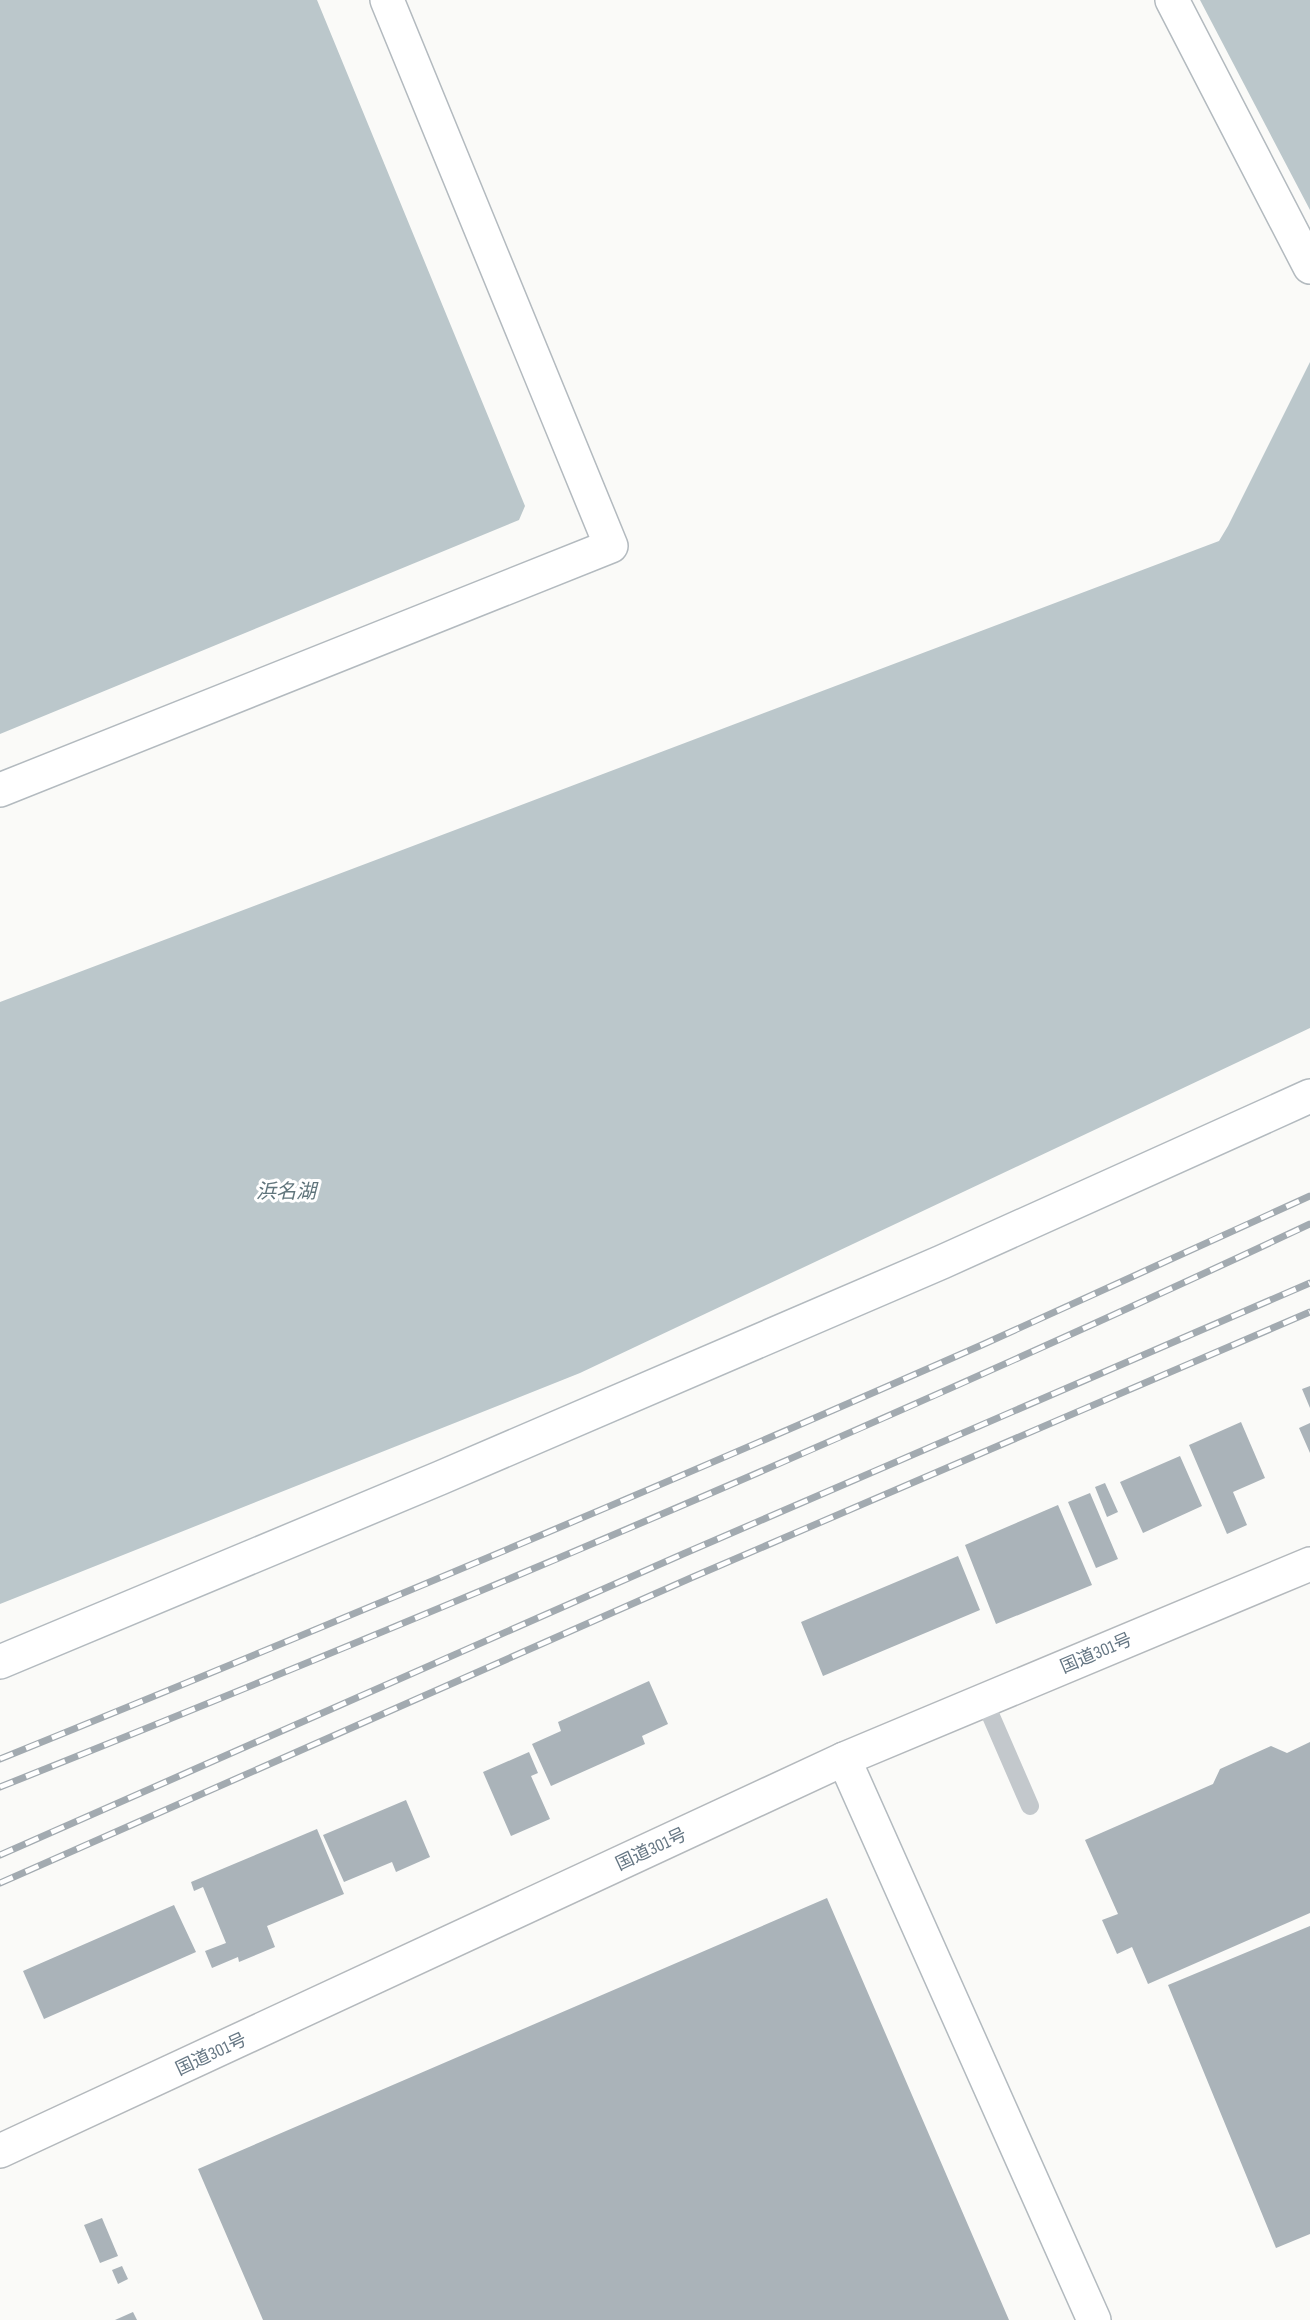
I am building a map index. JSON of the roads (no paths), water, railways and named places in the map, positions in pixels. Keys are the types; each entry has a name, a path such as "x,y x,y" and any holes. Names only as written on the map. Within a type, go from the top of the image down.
{"main road":[{"path":"0,790 611,546 387,0"},
{"path":"1172,0 1310,267"},
{"path":"0,1662 440,1478 931,1267 1310,1096"},
{"name":"国道301号","path":"0,2151 844,1759 1310,1563"},
{"path":"844,1759 1094,2320"}],"lane":[{"path":"984,1700 1030,1806"}],"water":[{"path":"0,0 317,0 525,506 519,520 0,734"},
{"path":"1200,0 1310,0 1310,210"},
{"name":"浜名湖","path":"1310,362 1310,1028 580,1373 0,1604 0,1002 1219,541"}],"railway":[{"path":"0,1759 370,1607 739,1451 984,1344 1310,1196"},
{"path":"0,1787 166,1721 660,1515 986,1372 1310,1224"},
{"path":"0,1855 683,1554 1310,1283"},
{"path":"0,1883 693,1577 1310,1312"}]}
